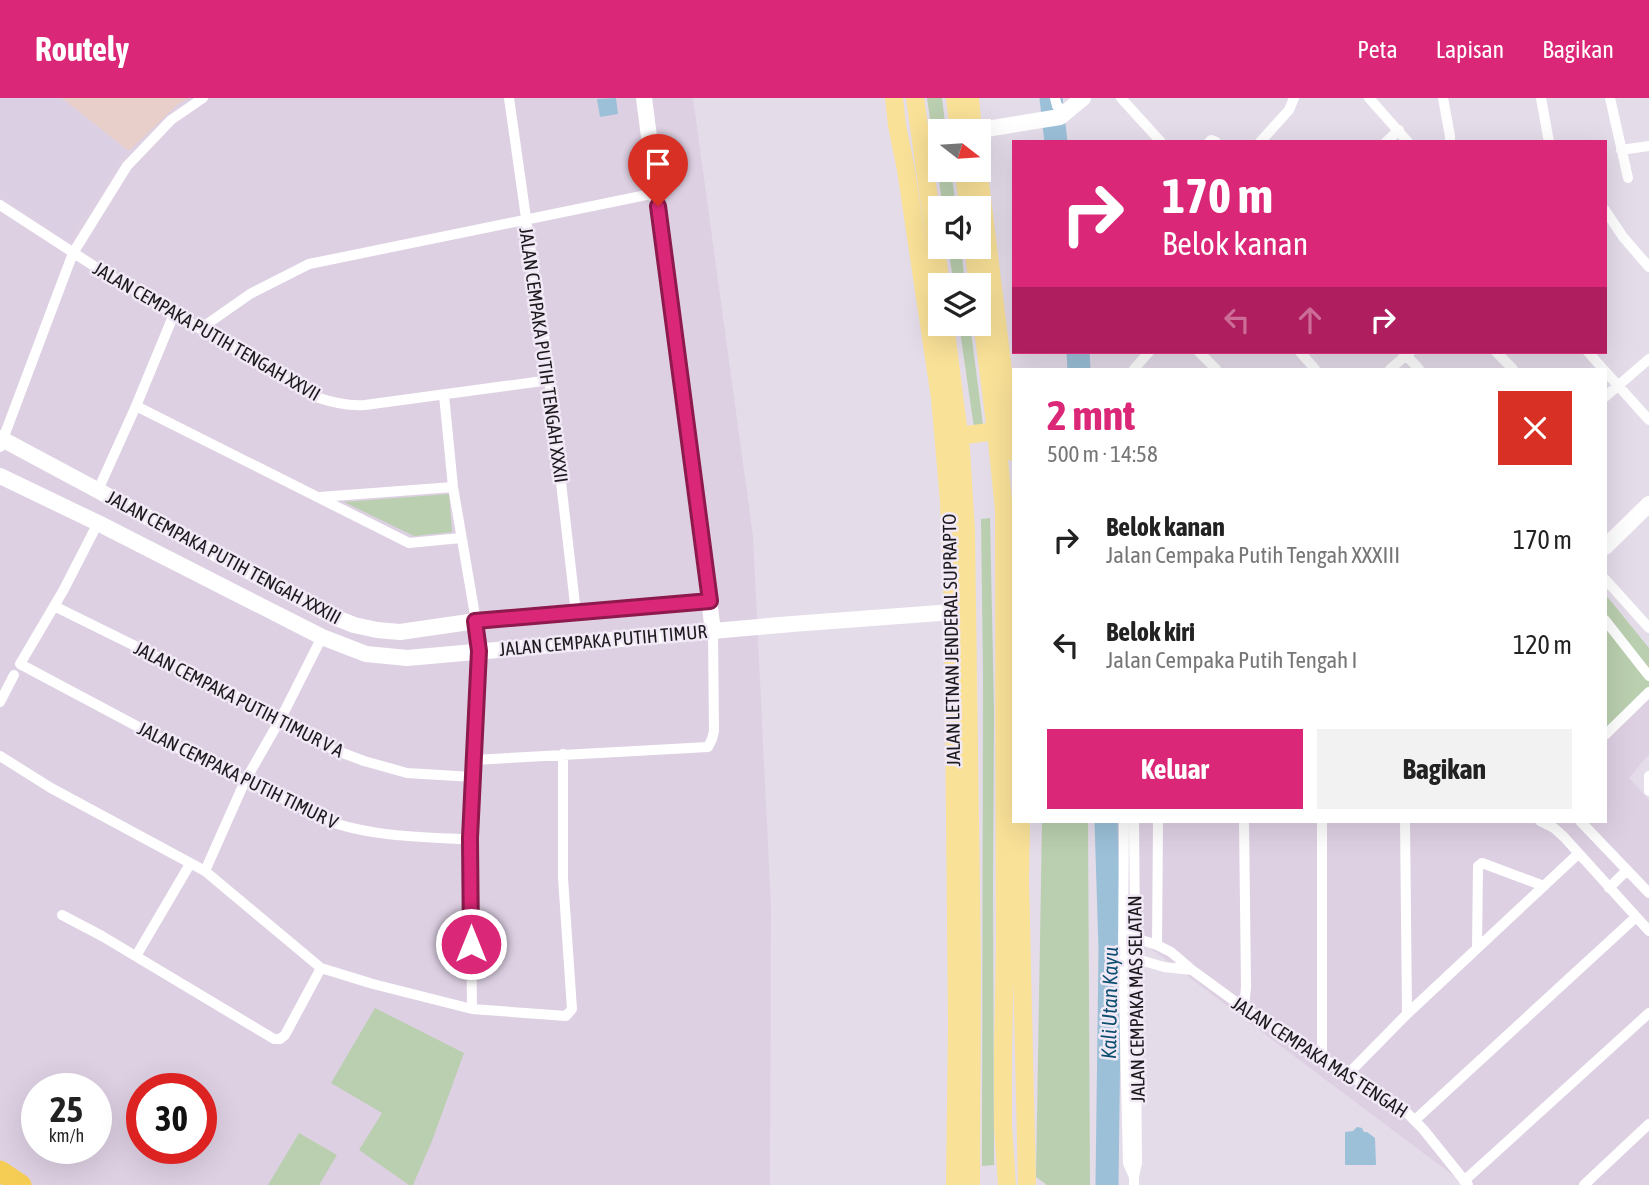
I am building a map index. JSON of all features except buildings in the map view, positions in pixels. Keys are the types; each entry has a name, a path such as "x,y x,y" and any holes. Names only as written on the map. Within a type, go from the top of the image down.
{"highway":[{"path":"0,1171 21,1185"}],"main road":[{"name":"JALAN LETNAN JENDERAL SUPRAPTO","path":"894,98 940,398 949,501 953,612 957,1023 955,1185"},
{"path":"915,98 939,273"},
{"path":"955,98 958,119"},
{"path":"970,98 973,119"},
{"path":"906,170 928,192"},
{"path":"984,259 1012,445"},
{"name":"JALAN LETNAN JENDERAL SUPRAPTO","path":"946,336 967,531 972,965 971,1185"},
{"path":"984,336 1004,510 1009,620 1003,1101 1007,1185"},
{"path":"959,436 996,431"},
{"path":"954,833 970,807"},
{"path":"1021,823 1027,1185"}],"street":[{"path":"1,442 73,253 127,166 171,120 203,98"},
{"name":"JALAN CEMPAKA PUTIH TENGAH XXXII","path":"509,98 550,380 576,613"},
{"path":"474,760 708,747 714,731 712,617 644,98"},
{"path":"1055,98 1064,115"},
{"path":"991,129 1064,115 1083,98"},
{"path":"1121,98 1159,140"},
{"path":"1262,140 1289,110 1294,98"},
{"path":"1369,98 1406,140"},
{"path":"1443,98 1450,140"},
{"path":"1541,98 1549,140"},
{"path":"1610,98 1628,178"},
{"path":"1388,140 1399,130"},
{"path":"1621,150 1649,146"},
{"path":"200,329 250,294 309,264 656,193"},
{"name":"JALAN CEMPAKA PUTIH TENGAH XXVII","path":"0,205 174,314 316,397 334,404 365,405 550,380"},
{"path":"1607,213 1623,237 1648,265"},
{"path":"98,490 174,314"},
{"path":"1134,368 1147,354"},
{"path":"1201,354 1215,368"},
{"path":"1302,354 1314,368"},
{"path":"1391,368 1405,354"},
{"path":"1407,354 1418,368"},
{"path":"1498,354 1512,368"},
{"path":"1590,354 1602,368"},
{"path":"1607,395 1649,359"},
{"path":"1607,373 1649,421"},
{"path":"444,395 453,487 478,648 470,838 472,1009"},
{"path":"136,406 409,543 461,538"},
{"name":"JALAN CEMPAKA PUTIH TENGAH XXXIII","path":"1,442 98,490 334,617 354,625 400,632 576,613 712,617"},
{"name":"JALAN CEMPAKA PUTIH TIMUR","path":"0,476 321,637 366,654 407,658 712,617 953,612"},
{"path":"320,498 453,487"},
{"path":"1607,545 1649,504"},
{"path":"54,606 98,523"},
{"path":"1607,581 1649,628"},
{"name":"JALAN CEMPAKA PUTIH TIMUR V","path":"54,606 20,664 191,755 334,823 388,835 470,838"},
{"name":"JALAN CEMPAKA PUTIH TIMUR V A","path":"54,606 281,718 332,749 407,773 472,777"},
{"path":"1607,623 1649,676"},
{"path":"205,872 245,781 281,718 321,637"},
{"path":"0,702 14,675"},
{"path":"1607,733 1649,692"},
{"path":"0,756 51,788 205,872 321,968 472,1009 566,1016 572,1009 563,878 563,754"},
{"path":"1649,776 1649,791"},
{"name":"JALAN CEMPAKA MAS SELATAN","path":"1124,823 1123,955 1128,1163 1134,1181"},
{"name":"JALAN CEMPAKA MAS SELATAN","path":"1134,823 1137,1163 1134,1181"},
{"path":"1157,945 1158,823"},
{"path":"1244,823 1244,1008"},
{"path":"1322,823 1322,1058"},
{"path":"1405,823 1407,1014"},
{"path":"1544,823 1554,828 1649,931"},
{"path":"1582,823 1649,893"},
{"path":"1348,1074 1407,1014 1578,854"},
{"path":"1477,948 1478,866 1482,863 1544,886"},
{"path":"136,956 190,864"},
{"path":"1609,888 1627,870"},
{"path":"62,915 274,1039 285,1035 321,968"},
{"path":"1415,1120 1636,917"},
{"name":"JALAN CEMPAKA MAS TENGAH","path":"1123,934 1171,952 1244,1008 1404,1110 1466,1183"},
{"name":"JALAN CEMPAKA MAS TENGAH","path":"1123,955 1164,967 1192,970"},
{"path":"1466,1183 1649,1013"},
{"path":"1584,1185 1649,1124"}],"shaded area":[{"path":"0,98 693,98 753,536 771,908 770,1185 0,1185"},
{"path":"0,98 58,98 125,151 67,241 0,193"},
{"path":"62,98 189,98 177,105 129,151"},
{"path":"1649,694 1649,754 1629,778 1649,800 1649,1185 1466,1185 1118,924 1113,823 1607,823 1607,732"}],"green space":[{"path":"927,98 942,98 945,119 930,119"},
{"path":"939,182 953,182 954,196 941,196"},
{"path":"950,259 962,259 964,273 952,273"},
{"path":"961,336 972,336 984,433 975,435"},
{"path":"449,494 452,532 414,536 344,502"},
{"path":"990,518 994,713 994,1165 982,1166 981,519"},
{"path":"1607,596 1649,648 1649,691 1607,727"},
{"path":"1042,823 1088,823 1090,1185 1047,1185 1036,1177"},
{"path":"375,1008 464,1053 413,1185 409,1185 359,1150 382,1113 331,1083"},
{"path":"299,1133 337,1155 319,1185 268,1185"}],"water":[{"path":"616,98 618,114 600,117 597,99"},
{"path":"1357,1127 1375,1138 1376,1165 1345,1165 1345,1132 1353,1131"}],"waterway":[{"name":"Kali Utan Kayu","path":"1051,98 1056,140"},
{"name":"Kali Utan Kayu","path":"1078,354 1079,368"},
{"name":"Kali Utan Kayu","path":"1106,823 1110,949 1107,1185"}],"route":[{"path":"471,944 470,838 479,651 475,621 710,601 658,206"}]}
